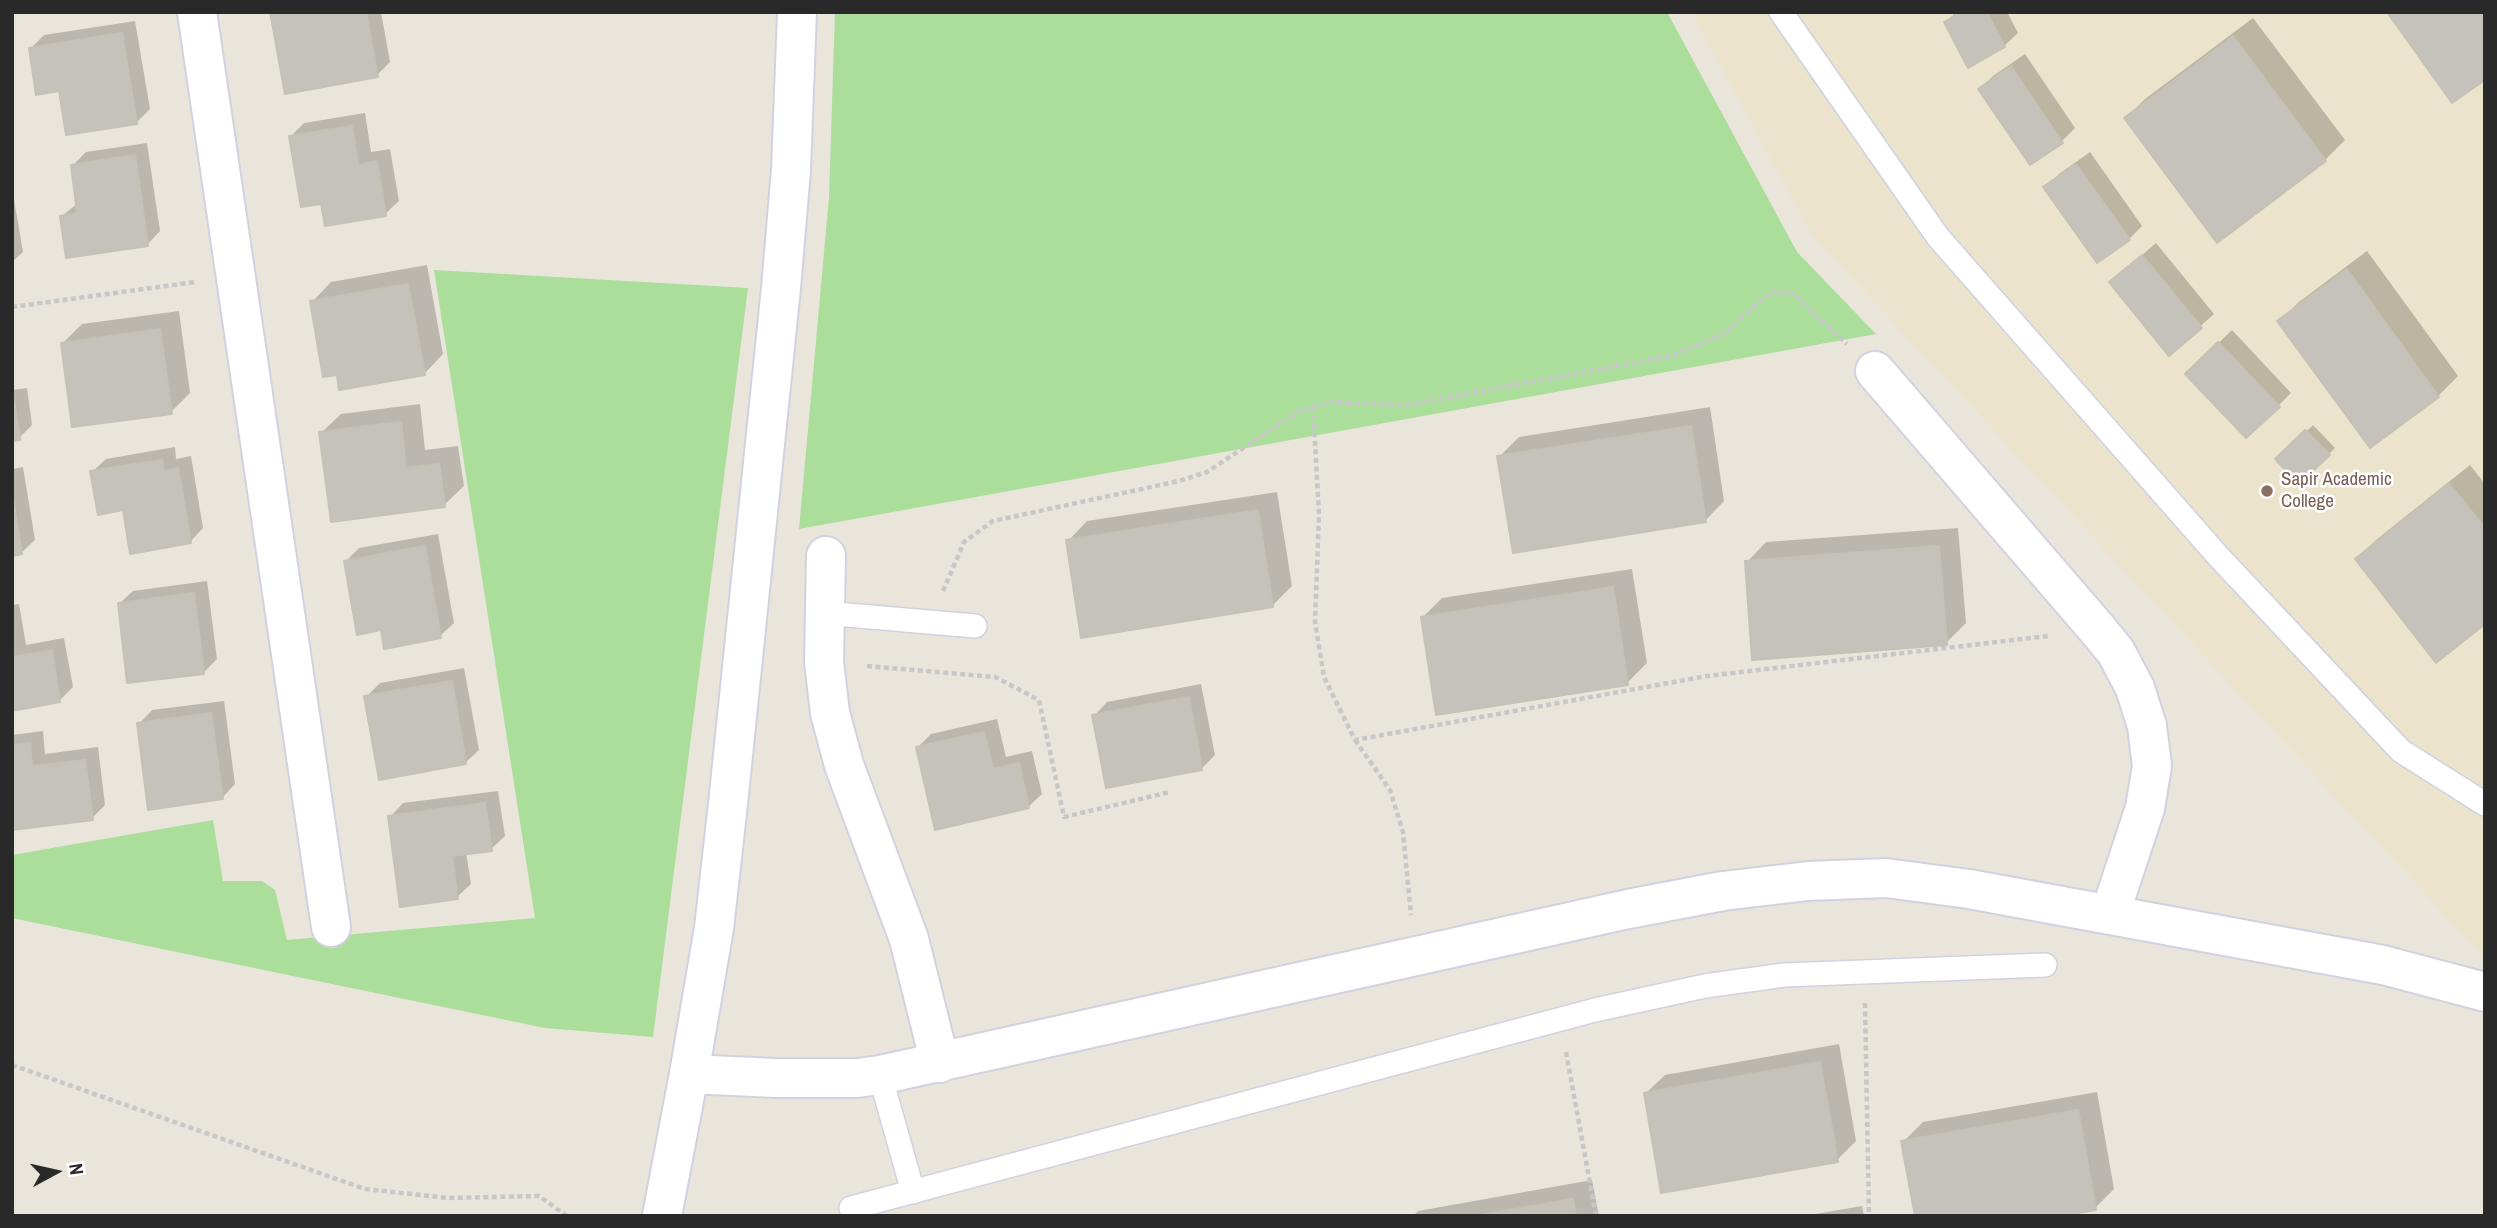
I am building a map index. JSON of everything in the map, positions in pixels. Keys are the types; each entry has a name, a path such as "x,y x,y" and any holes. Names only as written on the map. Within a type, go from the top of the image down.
{"street":[{"path":"197,12 331,927"},
{"path":"662,1216 713,928 728,804 781,288 791,170 797,12"},
{"path":"1875,370 2098,630 2116,652 2136,688 2147,726 2152,766 2145,808 2110,914"},
{"path":"826,556 824,662 830,713 844,765 909,939 940,1063"},
{"path":"689,1074 857,1078 940,1063 1641,906 1723,891 1808,881 1886,878 1969,888 2383,965 2485,992"}],"lane":[{"path":"1781,12 1938,237 2209,545 2401,751 2485,804"},
{"path":"824,613 975,626"},
{"path":"851,1208 1595,1010 1705,986 1784,975 2045,965"},
{"path":"880,1074 913,1192"}],"path":[{"path":"12,307 236,276"},
{"path":"935,623 944,587 964,542 993,521 1179,481 1207,472 1298,412 1329,402 1406,405 1671,356 1722,335 1771,292 1792,293 1875,370"},
{"path":"1313,407 1319,514 1315,622 1324,677 1355,740 1390,790 1403,832 1415,956"},
{"path":"1355,740 1707,676 2098,630"},
{"path":"824,662 995,677 1039,700 1064,817 1170,792"},
{"path":"1865,972 1869,1216"},
{"path":"1560,1020 1596,1216"},
{"path":"12,1065 365,1189 448,1198 539,1196 567,1216"}],"shaded area":[{"name":"Sapir Academic College","path":"1691,12 2485,12 2485,958 1812,235"}],"green space":[{"path":"835,12 1667,12 1797,252 1876,334 799,529 829,197"},
{"path":"434,270 748,288 653,1037 545,1028 12,918 12,855 213,820 223,881 262,881 275,890 287,940 535,918"}],"building":[{"path":"270,12 366,12 378,77 285,94"},
{"path":"1962,12 1987,12 2005,47 1968,68 1944,22"},
{"path":"2387,12 2485,12 2485,80 2452,103"},
{"path":"122,33 137,124 66,135 59,91 36,95 29,48"},
{"path":"2233,36 2326,161 2217,243 2124,118"},
{"path":"2011,66 2063,143 2030,165 1978,89"},
{"path":"352,126 358,165 377,161 386,216 325,226 321,204 301,207 289,136"},
{"path":"135,155 148,246 66,258 60,216 77,213 71,165"},
{"path":"2076,164 2130,240 2097,263 2043,187"},
{"path":"2142,255 2202,328 2169,356 2109,282"},
{"path":"2347,269 2439,397 2370,448 2277,321"},
{"path":"408,284 425,375 339,390 337,375 323,377 310,301"},
{"path":"160,329 172,414 72,427 61,343"},
{"path":"2218,342 2280,407 2246,438 2185,374"},
{"path":"12,400 20,440 12,441"},
{"path":"401,422 406,468 439,464 445,507 331,522 319,432"},
{"path":"1691,426 1706,522 1513,553 1497,456"},
{"path":"2305,430 2330,455 2299,484 2275,459"},
{"path":"162,460 164,471 178,468 191,543 130,554 123,510 98,515 90,471"},
{"path":"2449,483 2485,528 2485,624 2436,663 2355,559"},
{"path":"12,492 22,554 12,556"},
{"path":"1258,510 1273,607 1081,638 1066,540"},
{"path":"425,546 441,638 384,649 381,630 357,635 344,561"},
{"path":"1939,546 1947,645 1752,660 1745,561"},
{"path":"1613,587 1628,685 1436,715 1421,617"},
{"path":"194,593 204,674 127,683 118,603"},
{"path":"52,650 60,702 12,711 12,651 13,657"},
{"path":"452,681 466,764 379,780 364,696"},
{"path":"1189,697 1202,770 1106,788 1092,715"},
{"path":"211,713 223,799 148,810 137,723"},
{"path":"984,732 993,769 1019,763 1029,808 935,830 916,747"},
{"path":"30,743 32,766 85,760 93,820 12,830 12,745"},
{"path":"485,803 492,851 452,856 458,899 400,907 388,816"},
{"path":"1820,1062 1838,1162 1661,1193 1644,1093"},
{"path":"2078,1110 2096,1210 2061,1216 1915,1216 1901,1141"},
{"path":"1573,1199 1576,1216 1475,1216"}],"place":[{"name":"Sapir Academic College","path":"2267,491"}]}
